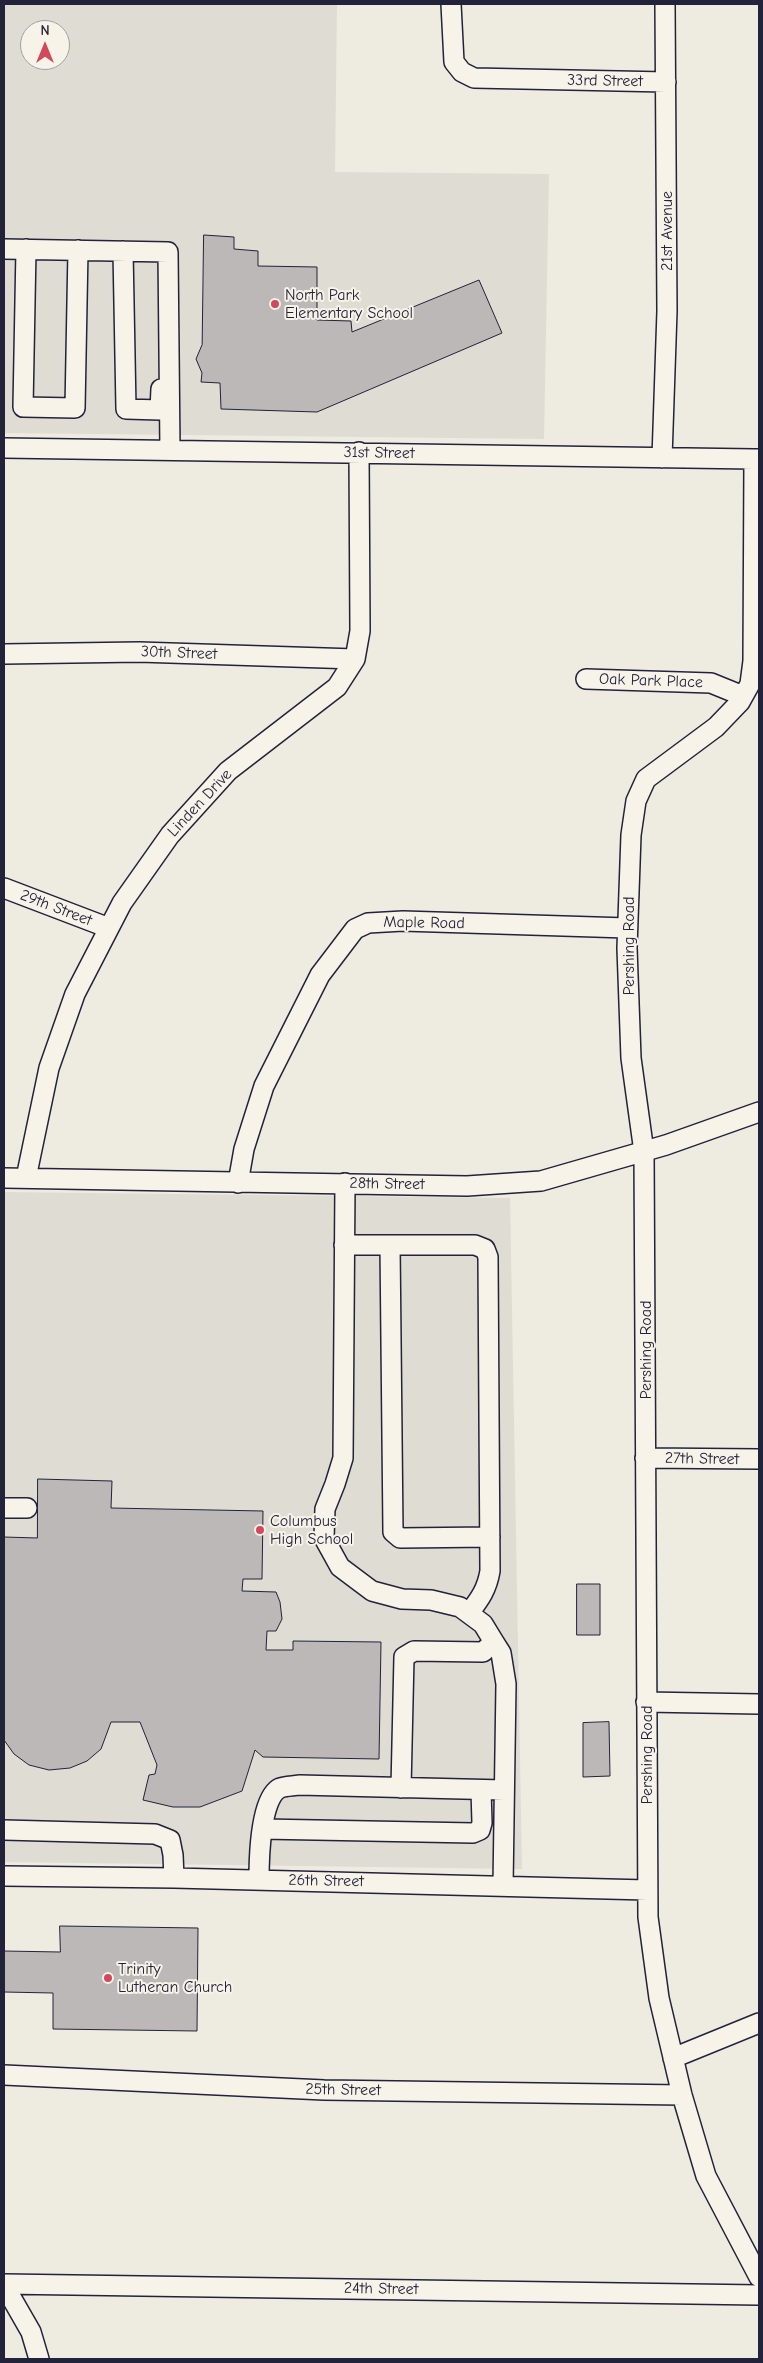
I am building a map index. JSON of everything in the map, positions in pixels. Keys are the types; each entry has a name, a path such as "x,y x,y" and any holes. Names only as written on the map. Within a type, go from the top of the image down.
{"street":[{"name":"33rd Street","path":"451,4 454,62 462,72 474,78 666,82"},
{"name":"21st Avenue","path":"662,458 667,310 665,4"},
{"path":"4,249 168,252 170,450"},
{"path":"26,249 24,406 58,408 75,408 78,250"},
{"path":"123,251 126,409 160,410 163,268 168,268"},
{"name":"31st Street","path":"4,448 756,459"},
{"name":"Linden Drive","path":"26,1178 49,1068 74,994 122,903 170,834 228,771 338,687 355,659 360,630 359,452"},
{"name":"Pershing Road","path":"756,459 753,661 750,684 740,702 716,727 646,779 636,801 630,835 627,928 631,1058 644,1152 648,1917 659,1998 682,2095 706,2176 759,2277"},
{"name":"30th Street","path":"4,654 139,652 355,659"},
{"name":"Oak Park Place","path":"586,679 711,683 743,696"},
{"name":"29th Street","path":"4,888 109,928"},
{"name":"Maple Road","path":"238,1183 244,1149 264,1086 320,975 355,929 368,923 403,921 627,928"},
{"name":"28th Street","path":"4,1178 467,1186 541,1181 644,1152 759,1112"},
{"path":"345,1183 343,1458 325,1509 324,1538 340,1567 372,1591 402,1599 431,1600 460,1607 483,1624 500,1653 506,1684 503,1886"},
{"path":"390,1244 392,1532 400,1538 490,1537"},
{"path":"344,1245 475,1245 485,1249 488,1257 490,1571 488,1586 469,1613"},
{"name":"27th Street","path":"645,1458 759,1460"},
{"path":"4,1508 27,1508"},
{"path":"402,1788 404,1657 414,1651 482,1652 494,1642"},
{"path":"646,1702 759,1704"},
{"path":"258,1880 259,1844 271,1797 280,1788 299,1785 504,1790"},
{"path":"263,1829 473,1833 480,1830 482,1823 481,1790"},
{"path":"4,1830 155,1834 170,1840 174,1878"},
{"name":"26th Street","path":"4,1876 174,1878 648,1890"},
{"path":"673,2058 759,2023"},
{"name":"25th Street","path":"4,2075 324,2090 682,2095"},
{"path":"4,2284 31,2332 39,2359"},
{"name":"24th Street","path":"4,2284 759,2295"}],"shaded area":[{"name":"North Park Elementary School","path":"4,4 337,4 335,172 549,174 544,439 4,433"},
{"name":"Columbus High School","path":"4,1192 510,1198 522,1869 4,1862"}],"building":[{"name":"North Park Elementary School","path":"204,235 234,237 234,249 258,251 258,266 317,267 317,320 351,321 352,332 479,280 502,333 317,412 221,409 220,383 201,382 202,373 196,359 202,345"},
{"path":"38,1479 112,1481 111,1508 263,1511 262,1579 243,1579 242,1591 276,1592 280,1602 282,1619 276,1631 267,1631 266,1650 293,1650 293,1641 381,1642 379,1759 263,1757 255,1750 242,1791 200,1807 173,1807 143,1800 149,1775 155,1774 157,1765 140,1722 111,1722 101,1749 87,1761 70,1768 49,1770 29,1765 14,1754 4,1740 4,1537 37,1538"},
{"path":"577,1584 600,1584 600,1635 577,1635"},
{"path":"609,1722 610,1776 583,1777 583,1723"},
{"path":"60,1926 198,1928 197,2031 53,2029 53,1993 4,1992 4,1951 60,1952"}],"place":[{"name":"North Park Elementary School","path":"275,304"},
{"name":"Columbus High School","path":"260,1530"},
{"name":"Trinity Lutheran Church","path":"108,1978"}]}
